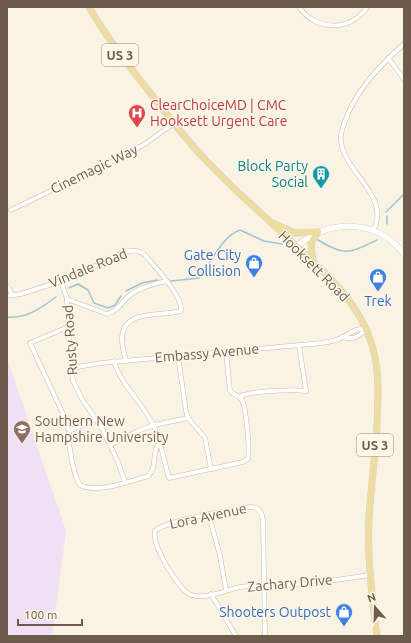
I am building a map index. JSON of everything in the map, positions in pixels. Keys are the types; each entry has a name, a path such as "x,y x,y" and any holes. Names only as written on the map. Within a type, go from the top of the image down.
{"main road":[{"name":"Hooksett Road","path":"89,7 121,56 203,158 297,246 346,296 366,329 375,356 378,385 369,519 370,575 377,636"},
{"path":"271,222 295,233 301,234 346,226 360,227 373,231 391,241 404,254"},
{"path":"297,246 318,232"},
{"path":"313,262 311,243 318,232"}],"street":[{"path":"299,7 309,18 317,23 327,25 342,25 351,22 367,7"},
{"path":"373,231 378,220 376,204 372,195 342,149 341,135 353,103 376,70 404,44"},
{"path":"388,58 404,79"},
{"name":"Cinemagic Way","path":"10,210 127,154 145,144 174,123"},
{"name":"Vindale Road","path":"7,296 12,296 61,281 116,255 132,250 142,252 176,294 180,302 181,311 175,313 140,316 131,320 125,328 122,338 126,361"},
{"name":"Rusty Road","path":"61,281 68,299 71,374 75,386 96,419 110,445 125,482"},
{"path":"68,299 107,314 116,310 134,292 166,281"},
{"path":"7,286 10,288 12,296"},
{"path":"68,327 30,343 64,416 69,431 72,462 80,485 89,488 99,488 148,476 152,472 155,449 159,443"},
{"name":"Embassy Avenue","path":"71,368 87,364 299,346 329,342 343,337 353,330 366,329"},
{"name":"Embassy Avenue","path":"343,337 354,338 361,335 366,329"},
{"path":"239,397 246,394 294,390 306,391 299,346"},
{"path":"114,362 121,377 154,425 169,478 243,462 248,459 249,450 243,402 230,390 226,352"},
{"path":"178,356 188,418 205,438 211,469"},
{"path":"110,445 140,430 154,425 188,418"},
{"path":"69,431 96,419"},
{"name":"Lora Avenue","path":"155,531 164,525 256,507 260,510 263,520 264,585"},
{"path":"209,515 220,556 226,590"},
{"name":"Zachary Drive","path":"155,531 154,536 163,559 185,592 195,596 241,587 315,583 370,575"},
{"path":"264,585 265,636"},
{"path":"211,594 236,636"}],"shaded area":[{"name":"Southern New Hampshire University","path":"7,358 66,531 52,636 7,636"}],"waterway":[{"path":"386,212 404,194"},
{"path":"387,216 387,224"},
{"path":"171,281 199,278 222,244 234,233 240,230 264,241 282,244"},
{"path":"318,240 342,251 360,248 377,240"},
{"path":"126,291 142,283 157,280"},
{"path":"69,288 78,284 88,290 94,303 108,308 115,305 121,296"},
{"path":"7,317 21,316 33,312 56,297"}],"place":[{"name":"ClearChoiceMD | CMC Hooksett Urgent Care","path":"137,128"},
{"name":"Block Party Social","path":"321,189"},
{"name":"Gate City Collision","path":"254,278"},
{"name":"Trek","path":"378,292"},
{"name":"Southern New Hampshire University","path":"22,444"},
{"name":"Shooters Outpost","path":"344,627"}]}
